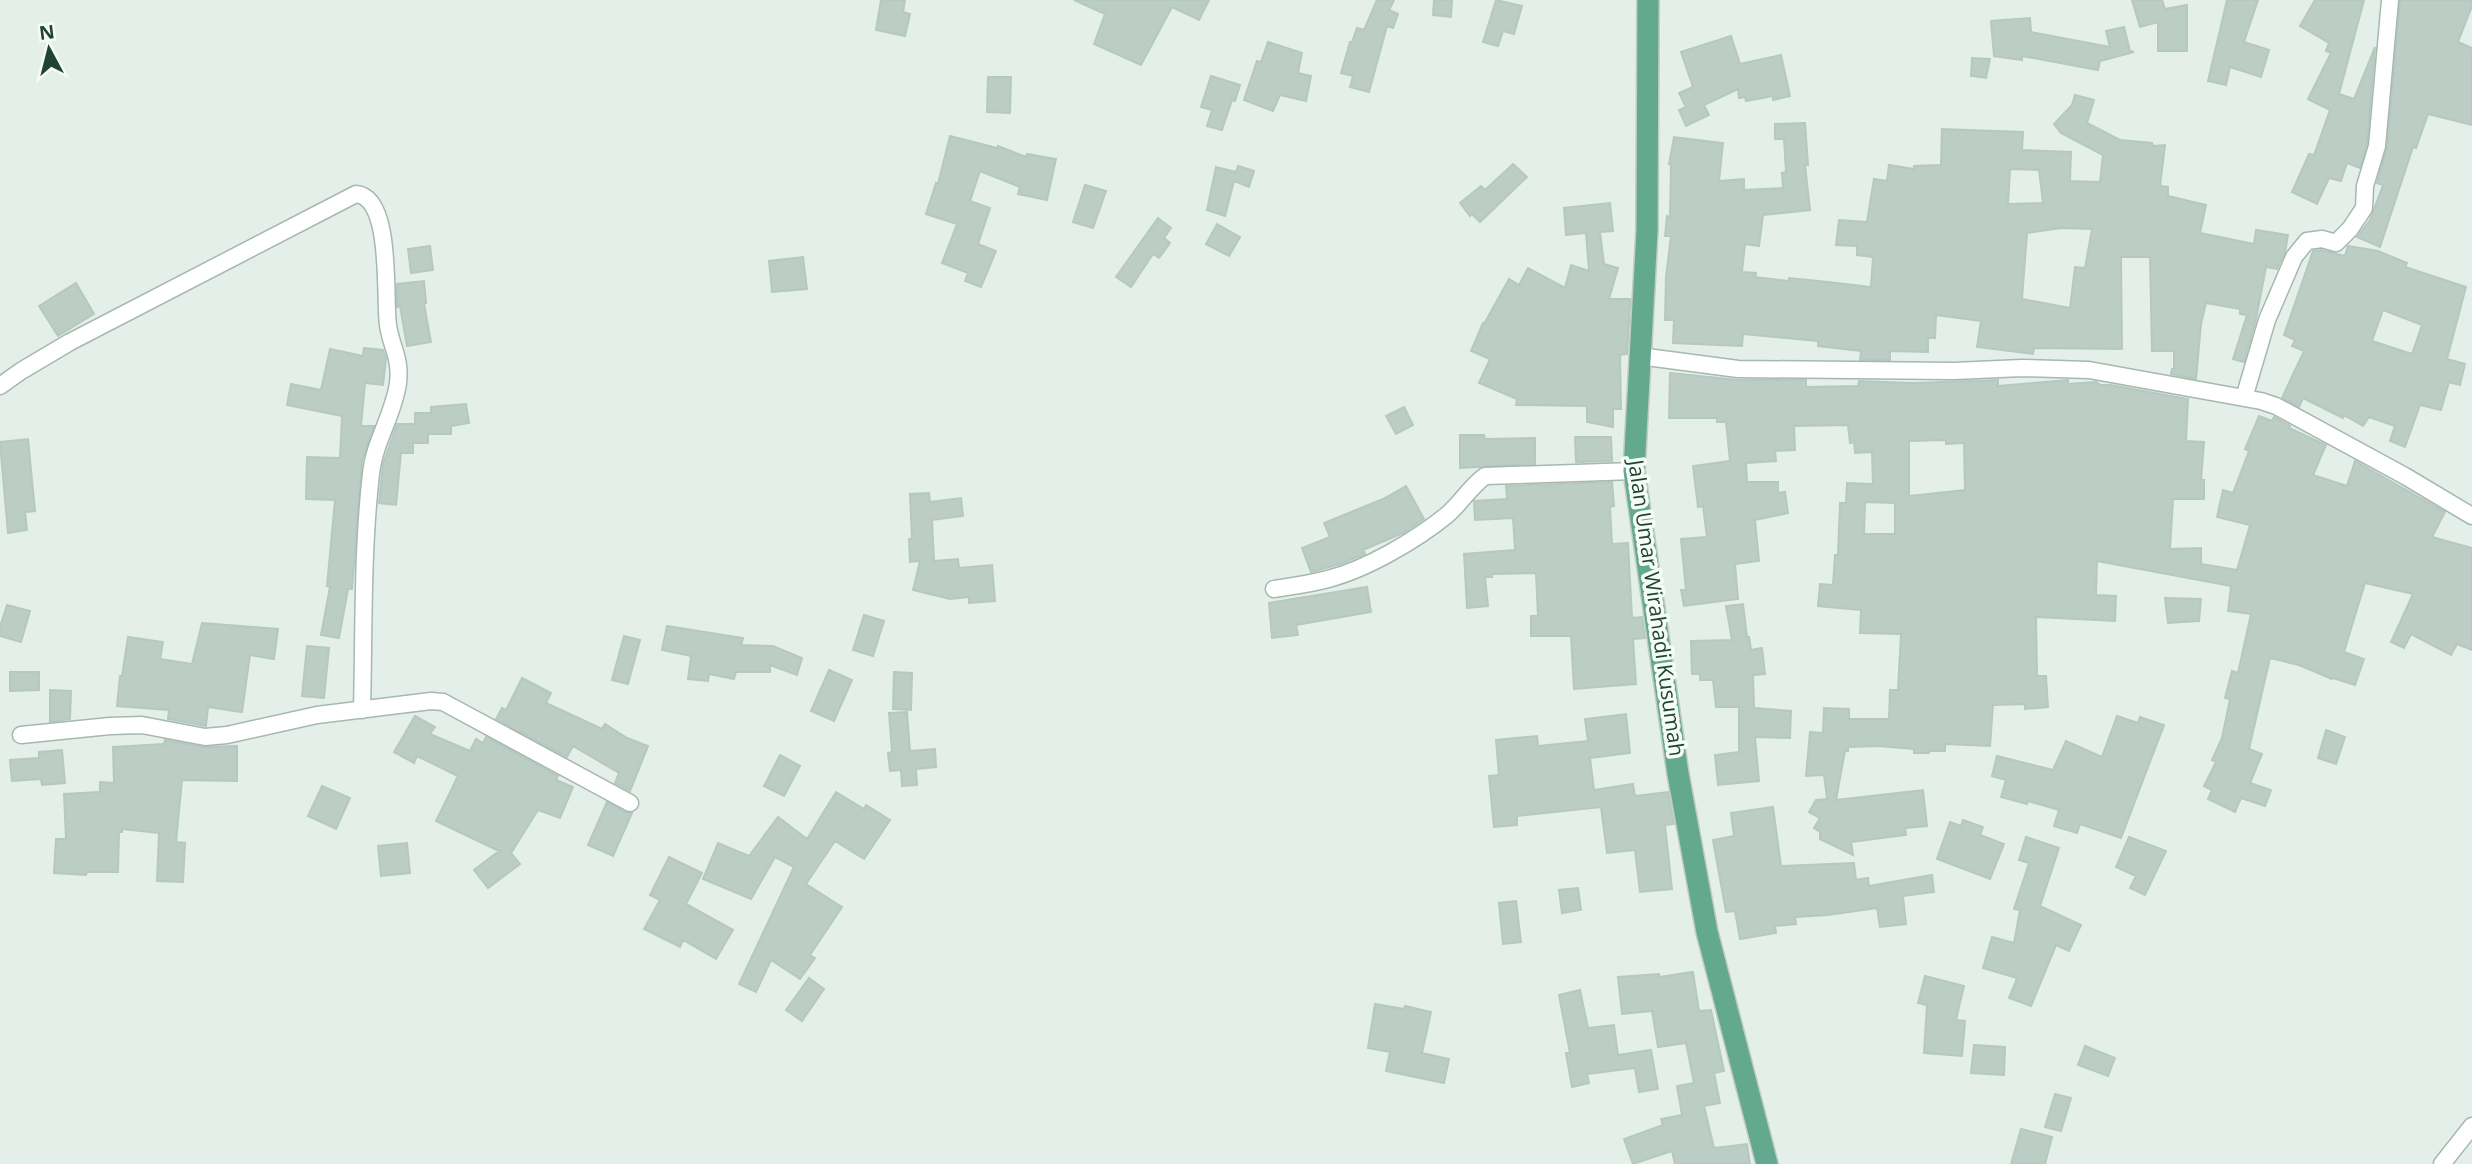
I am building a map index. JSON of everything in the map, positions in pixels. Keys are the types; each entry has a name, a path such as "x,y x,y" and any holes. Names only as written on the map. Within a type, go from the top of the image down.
{"main road":[{"name":"Jalan Umar Wirahadi Kusumah","path":"1648,0 1647,231 1634,471 1678,774 1701,905 1723,1000 1768,1164"}],"street":[{"path":"2244,398 2267,320 2294,257 2307,241 2322,239 2336,243 2350,229 2364,208 2365,186 2377,146 2390,0"},
{"path":"0,386 70,342 356,194 365,195 372,201 377,209 381,231 388,329 396,351 398,384 376,444 371,472 367,517 362,710"},
{"path":"1639,356 1738,369 2089,370 2244,398 2276,407 2472,516"},
{"path":"1274,589 1327,580 1378,558 1443,518 1460,503 1477,481 1485,476 1634,471"},
{"path":"21,735 142,725 205,737 227,735 317,715 431,701 443,702 630,803"},
{"path":"2442,1164 2472,1126"}],"building":[{"path":"881,0 905,0 903,12 910,14 905,36 876,30"},
{"path":"1074,0 1209,0 1199,20 1172,7 1141,65 1094,44 1105,14"},
{"path":"1377,0 1394,0 1389,10 1398,14 1393,28 1387,26 1369,92 1350,87 1353,76 1341,73 1350,42 1357,28 1364,30"},
{"path":"1434,0 1452,0 1451,17 1433,15"},
{"path":"1496,0 1522,6 1514,34 1503,31 1498,46 1483,42"},
{"path":"2132,0 2162,0 2165,9 2187,5 2187,51 2158,51 2158,22 2140,27"},
{"path":"2227,0 2258,0 2244,42 2269,50 2261,77 2230,67 2226,85 2208,81"},
{"path":"2315,0 2364,0 2339,94 2354,99 2375,47 2367,144 2360,168 2347,163 2341,181 2329,178 2317,204 2292,192 2309,154 2314,155 2330,110 2308,99 2331,53 2326,51 2329,43 2300,26"},
{"path":"2400,0 2472,0 2458,42 2472,48 2472,125 2428,114 2416,148 2413,147 2380,247 2357,237 2370,220 2383,185 2377,183 2387,147"},
{"path":"2030,18 2031,32 2110,47 2106,31 2124,27 2130,51 2134,52 2100,61 2098,70 2022,56 2022,60 1994,56 1991,21"},
{"path":"1731,36 1740,64 1781,55 1790,96 1746,101 1745,97 1739,98 1738,89 1704,105 1709,115 1686,126 1679,110 1686,107 1679,93 1693,87 1681,52"},
{"path":"1268,42 1302,53 1298,73 1311,76 1306,101 1280,95 1273,111 1244,100 1257,61 1261,62"},
{"path":"1972,58 1990,59 1986,78 1971,76"},
{"path":"1211,76 1240,85 1222,130 1207,126 1212,110 1201,107"},
{"path":"988,77 1011,77 1010,113 987,112"},
{"path":"2075,95 2094,100 2087,123 2120,140 2152,143 2153,146 2165,145 2160,186 2168,187 2168,196 2206,205 2200,233 2254,244 2256,230 2288,235 2285,252 2277,269 2266,267 2244,362 2233,359 2247,315 2240,314 2240,309 2206,303 2201,324 2196,379 2171,374 2174,369 2174,351 2152,351 2150,257 2121,257 2122,349 2034,348 2033,354 1977,347 1981,321 1936,315 1935,338 1928,338 1928,352 1890,351 1890,360 1860,360 1861,351 1818,346 1818,341 1743,334 1742,346 1673,343 1674,320 1665,320 1671,236 1665,236 1667,216 1670,217 1669,164 1674,137 1723,143 1719,181 1744,179 1744,190 1783,188 1782,173 1786,172 1784,139 1775,139 1775,124 1805,123 1808,165 1805,165 1810,210 1763,215 1759,246 1745,244 1742,272 1756,273 1755,277 1789,281 1789,278 1871,287 1873,257 1857,255 1857,246 1836,245 1839,220 1867,222 1874,179 1887,181 1889,165 1914,169 1914,166 1941,165 1942,129 2023,132 2022,150 2071,152 2070,181 2100,182 2103,155 2061,133 2054,124 2072,105","holes":["2010,169 2039,170 2043,203 2008,204","2061,228 2092,229 2085,268 2075,267 2070,308 2022,299 2027,233"]},
{"path":"950,136 997,148 998,146 1026,157 1027,154 1056,159 1047,200 1018,194 1020,187 980,171 970,201 990,208 978,244 996,251 981,287 965,281 968,273 942,263 957,224 926,214 936,183 938,184"},
{"path":"1513,164 1527,177 1480,222 1472,214 1470,216 1460,203 1481,186 1485,190"},
{"path":"1238,166 1254,171 1249,187 1234,181 1225,216 1207,210 1216,167 1236,172"},
{"path":"1085,185 1106,191 1093,228 1073,222"},
{"path":"1610,203 1613,231 1600,232 1604,264 1618,268 1609,299 1630,299 1627,354 1620,355 1621,409 1613,409 1613,427 1587,422 1587,406 1516,405 1517,399 1479,383 1490,359 1471,351 1483,323 1509,279 1519,285 1528,268 1565,288 1571,265 1589,271 1586,233 1566,235 1564,208"},
{"path":"1158,218 1171,228 1164,238 1170,243 1159,258 1153,254 1131,287 1116,277"},
{"path":"1217,224 1240,237 1229,256 1206,244"},
{"path":"430,246 433,270 411,273 408,249"},
{"path":"2348,246 2378,251 2407,263 2405,267 2466,287 2447,359 2465,364 2460,385 2449,382 2441,410 2420,405 2405,447 2390,441 2395,426 2369,417 2363,426 2303,398 2299,407 2282,398 2304,351 2292,346 2295,340 2284,335 2313,251 2321,250 2345,256","holes":["2383,310 2422,325 2412,354 2372,341"]},
{"path":"803,257 807,289 772,292 769,261"},
{"path":"424,281 424,304 431,342 407,346 400,306 397,307 397,284"},
{"path":"76,283 94,314 58,336 39,306"},
{"path":"364,348 383,350 386,359 383,385 365,383 361,426 374,426 362,461 352,589 348,589 339,638 321,635 330,587 327,586 335,500 306,499 307,457 340,458 342,416 287,405 291,384 321,390 330,349 363,356"},
{"path":"1670,373 1738,380 1806,380 1806,387 1858,386 1859,381 1913,383 1998,380 1998,386 2068,380 2068,384 2096,382 2188,399 2186,441 2204,442 2201,480 2204,480 2204,499 2173,499 2170,549 2201,548 2201,564 2237,570 2250,525 2217,517 2223,490 2233,493 2249,451 2245,449 2259,416 2272,421 2274,417 2290,426 2289,428 2326,445 2313,475 2347,486 2355,461 2445,512 2432,537 2472,548 2472,650 2457,644 2451,655 2411,634 2404,648 2391,642 2413,594 2365,583 2344,652 2364,659 2355,685 2299,665 2270,658 2249,749 2262,754 2250,783 2271,790 2265,806 2241,798 2235,812 2208,799 2212,790 2204,786 2216,762 2212,760 2222,738 2230,699 2225,698 2232,671 2238,673 2251,614 2228,611 2231,586 2097,561 2096,595 2116,596 2115,621 2036,617 2037,676 2046,676 2048,707 2025,709 2025,704 1993,705 1990,746 1945,744 1945,751 1929,753 1878,746 1848,747 1836,800 1923,790 1927,826 1905,828 1906,835 1851,842 1853,855 1820,839 1820,832 1814,828 1820,818 1809,812 1816,800 1827,799 1824,775 1806,776 1810,732 1823,733 1824,708 1849,709 1849,719 1889,719 1890,690 1898,690 1901,634 1860,633 1861,610 1818,606 1820,584 1833,585 1835,555 1838,555 1840,503 1846,503 1847,483 1873,484 1872,452 1855,453 1854,442 1850,443 1848,425 1794,426 1795,450 1775,451 1776,461 1746,463 1747,482 1778,482 1778,493 1785,492 1788,513 1755,520 1759,561 1735,564 1738,599 1684,606 1681,590 1686,590 1681,539 1707,537 1703,506 1698,507 1693,466 1730,461 1726,422 1717,422 1717,418 1669,418","holes":["1946,440 1946,444 1964,443 1965,490 1909,496 1909,441","1865,502 1895,503 1895,534 1864,534"]},
{"path":"466,404 469,423 451,426 451,434 428,434 428,443 413,443 413,453 401,453 396,505 379,503 383,464 397,424 415,424 415,413 431,413 431,407"},
{"path":"1404,407 1413,425 1396,434 1386,416"},
{"path":"1460,435 1484,435 1485,439 1535,438 1535,464 1460,468"},
{"path":"1575,437 1611,437 1612,461 1576,462"},
{"path":"28,439 35,511 25,512 27,530 8,533 0,442"},
{"path":"1612,482 1612,544 1628,543 1632,618 1642,617 1645,638 1633,639 1636,684 1574,689 1571,636 1531,636 1531,616 1538,616 1536,573 1492,574 1492,577 1485,577 1488,606 1467,608 1464,554 1515,550 1513,518 1475,520 1474,501 1507,499 1506,486"},
{"path":"1406,486 1424,519 1403,533 1363,550 1365,554 1311,572 1302,548 1330,537 1324,523 1383,499"},
{"path":"929,493 930,502 961,498 963,516 932,520 934,561 958,559 959,568 992,565 995,601 969,603 969,597 950,599 913,590 920,561 910,562 910,494"},
{"path":"1367,587 1371,612 1296,625 1298,635 1272,638 1269,603"},
{"path":"2165,598 2201,599 2199,621 2168,623"},
{"path":"1743,604 1751,650 1762,648 1765,674 1753,675 1754,708 1791,711 1790,738 1755,737 1759,781 1718,785 1715,755 1739,752 1739,707 1716,707 1713,680 1700,680 1700,674 1692,674 1691,641 1732,640 1726,606"},
{"path":"7,605 30,611 21,642 0,636"},
{"path":"864,615 884,621 873,656 853,650"},
{"path":"202,623 278,629 274,659 250,655 242,712 208,707 206,726 168,719 169,710 117,706 128,637 163,642 160,659 192,664"},
{"path":"667,626 743,638 741,645 773,646 802,658 797,675 770,665 770,672 736,672 734,679 709,674 708,681 688,679 691,656 662,650"},
{"path":"624,636 640,640 628,684 612,680"},
{"path":"307,646 329,648 324,698 302,696"},
{"path":"829,670 852,680 834,721 811,711"},
{"path":"10,672 39,672 39,690 10,691"},
{"path":"894,672 912,673 911,710 893,709"},
{"path":"522,678 551,693 546,703 602,729 605,724 627,738 648,746 630,791 615,783 619,773 573,746 567,757 496,719 502,708 506,710"},
{"path":"50,690 71,691 70,719 50,722"},
{"path":"907,712 910,751 935,749 936,767 916,769 917,785 902,786 901,770 890,771 888,753 892,752 889,713"},
{"path":"1626,714 1630,753 1590,758 1594,790 1633,784 1635,796 1668,792 1674,824 1665,825 1672,889 1640,892 1635,850 1607,853 1601,807 1517,816 1517,825 1494,827 1489,776 1499,775 1496,740 1537,736 1538,746 1588,741 1585,719"},
{"path":"415,716 435,727 430,734 470,751 476,739 483,743 486,737 558,776 556,780 573,787 560,818 538,810 511,853 520,864 488,888 474,870 499,851 436,821 458,776 417,756 414,763 394,752"},
{"path":"2117,716 2138,723 2140,717 2164,725 2121,838 2080,824 2077,833 2054,826 2059,810 2001,797 2006,780 1992,776 1997,756 2053,770 2066,741 2102,757"},
{"path":"2326,730 2345,737 2336,764 2318,758"},
{"path":"165,740 203,747 237,746 237,781 182,780 176,842 185,843 183,882 157,881 159,833 122,829 122,832 119,832 118,872 87,872 86,875 54,873 56,839 66,839 64,794 100,792 100,782 114,783 113,747 164,744"},
{"path":"62,750 65,783 42,785 41,779 12,781 10,760 39,758 39,752"},
{"path":"780,755 800,766 784,796 764,786"},
{"path":"322,786 350,798 336,829 308,816"},
{"path":"836,792 864,809 866,805 890,820 864,859 835,841 806,884 842,907 810,955 815,958 800,979 771,960 756,992 739,984 794,867 775,857 751,899 703,879 718,843 749,856 778,817 807,839"},
{"path":"607,802 632,813 613,856 588,845"},
{"path":"1773,807 1781,866 1854,863 1856,880 1868,878 1869,886 1932,875 1934,892 1903,896 1906,924 1880,927 1877,908 1795,917 1796,924 1775,926 1776,933 1740,939 1735,911 1726,912 1713,840 1734,836 1731,813"},
{"path":"1963,820 1983,827 1980,835 2004,844 1990,879 1937,859 1950,822 1961,826"},
{"path":"2026,837 2059,848 2040,906 2081,925 2069,951 2056,945 2031,1006 2009,998 2017,978 1983,968 1992,937 2014,943 2020,910 2014,909 2029,863 2019,860"},
{"path":"2129,837 2166,851 2145,895 2130,888 2136,876 2116,867"},
{"path":"407,843 410,873 381,876 378,846"},
{"path":"669,857 702,873 686,904 733,930 716,959 683,940 680,947 644,929 660,900 650,895"},
{"path":"1578,888 1581,910 1562,913 1559,890"},
{"path":"1516,901 1521,942 1503,944 1499,903"},
{"path":"1693,972 1699,1011 1711,1010 1724,1071 1714,1073 1720,1103 1704,1106 1714,1148 1747,1144 1750,1164 1675,1164 1672,1151 1633,1164 1624,1139 1663,1125 1661,1119 1682,1115 1677,1086 1694,1083 1686,1043 1658,1047 1652,1011 1622,1014 1618,977 1659,974 1659,977"},
{"path":"1925,976 1964,986 1956,1020 1965,1021 1962,1056 1924,1053 1927,1005 1918,1003"},
{"path":"809,978 824,989 802,1021 786,1010"},
{"path":"1580,990 1588,1028 1614,1025 1618,1055 1651,1050 1658,1089 1639,1092 1635,1068 1587,1074 1589,1083 1572,1087 1566,1053 1570,1053 1559,995"},
{"path":"1375,1004 1404,1009 1405,1006 1431,1012 1422,1053 1449,1059 1444,1083 1386,1071 1390,1052 1368,1048"},
{"path":"1974,1045 2005,1047 2004,1075 1971,1073"},
{"path":"2085,1046 2115,1058 2108,1076 2078,1065"},
{"path":"2055,1094 2071,1098 2061,1131 2045,1127"},
{"path":"2021,1129 2052,1137 2045,1164 2011,1164"}]}
